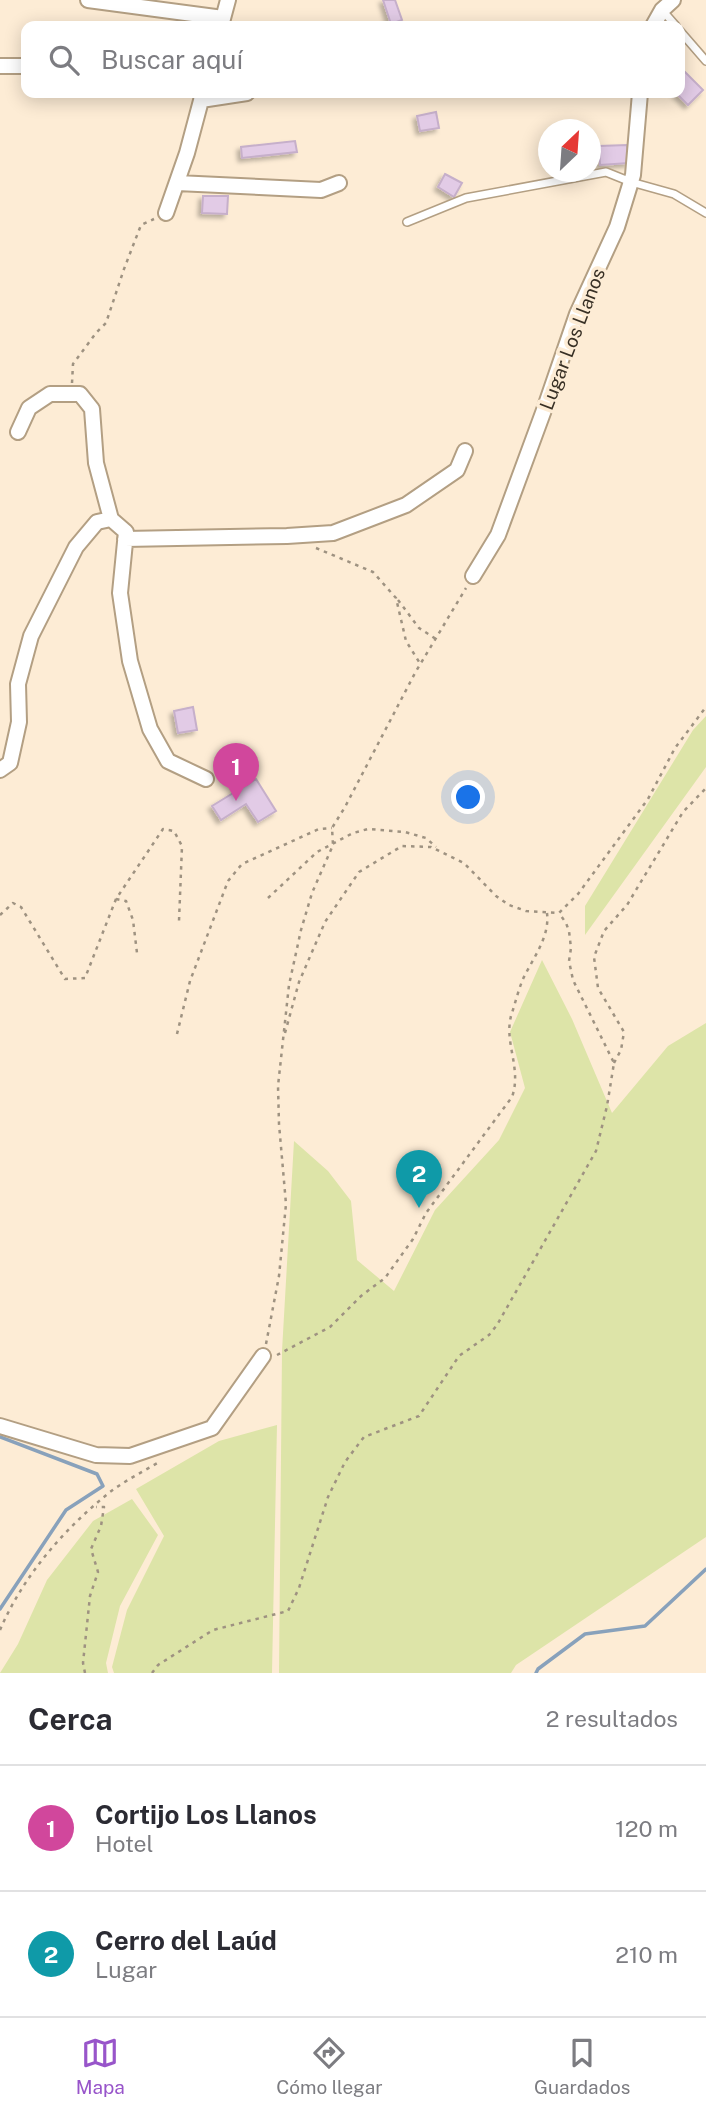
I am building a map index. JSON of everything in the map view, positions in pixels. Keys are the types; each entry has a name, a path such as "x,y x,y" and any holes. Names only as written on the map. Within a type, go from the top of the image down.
{"street":[{"path":"88,0 216,21"},
{"path":"222,21 228,0"},
{"path":"656,21 667,5"},
{"path":"0,66 21,66"},
{"path":"166,214 201,98"},
{"name":"Lugar Los Llanos","path":"473,576 498,534 577,314 617,227 633,176 640,98"},
{"path":"177,183 321,190 339,183"},
{"path":"18,432 29,408 50,394 80,394 92,409 96,463 111,519 126,532 120,593 130,661 150,729 168,761 206,779"},
{"path":"125,539 287,537 333,533 406,505 457,470 465,451"},
{"path":"0,770 10,763 19,722 18,684 31,636 76,547 97,522 111,519"},
{"path":"0,1426 96,1455 130,1456 212,1428 263,1356"}],"lane":[{"path":"685,37 706,61"},
{"path":"407,222 466,198 606,172 674,194 706,213"}],"path":[{"path":"80,394 72,387 73,364 96,332 106,323 141,225 166,214"},
{"path":"312,547 373,572 419,628 436,639"},
{"path":"473,576 421,664 332,828 333,845 312,893 301,930 289,985 278,1086 286,1203 279,1276 270,1333 263,1356 271,1358 330,1327 361,1296 385,1278 413,1239 426,1213 512,1097 516,1069 508,1032 522,982 548,925 547,913"},
{"path":"396,597 406,641 421,664"},
{"path":"559,914 578,894 648,799 675,748 706,707"},
{"path":"152,1673 158,1665 213,1630 288,1611 299,1588 328,1497 351,1453 364,1437 419,1416 459,1356 489,1335 497,1325 596,1151 614,1063 621,1049 624,1032 598,988 594,957 604,931 627,905 683,813 706,788"},
{"path":"177,1034 190,981 228,881 242,864 319,829 332,828"},
{"path":"0,915 13,903 21,907 65,979 85,978 116,899 163,829 174,831 182,846 179,921"},
{"path":"268,898 317,852 353,833 368,829 405,832 426,838 440,851"},
{"path":"282,1043 299,982 325,922 359,872 402,846 430,846 464,863 496,896 509,905 526,911 559,914 569,931 569,961 573,980 614,1063"},
{"path":"116,899 126,901 133,920 137,953"},
{"path":"0,1630 33,1571 68,1529 112,1491 168,1456"},
{"path":"85,1673 83,1663 90,1596 97,1572 91,1549 101,1526 104,1507 94,1507"}],"green space":[{"path":"706,716 706,767 585,935 585,906 693,730"},
{"path":"542,960 572,1019 612,1113 668,1046 706,1023 706,1537 516,1665 511,1673 279,1673 282,1351 294,1141 328,1171 351,1201 357,1260 394,1291 435,1210 499,1140 525,1088 510,1032"},
{"path":"277,1425 272,1673 114,1673 112,1667 127,1610 164,1536 136,1489 219,1441"},
{"path":"132,1499 158,1535 120,1606 106,1663 108,1673 0,1673 18,1644 47,1580 93,1521"}],"building":[{"path":"383,0 395,0 402,20 390,21"},
{"path":"685,72 703,90 688,105 681,98 685,98"},
{"path":"436,112 439,128 420,131 417,116"},
{"path":"295,141 297,152 242,158 241,147"},
{"path":"627,145 629,163 601,165 601,146"},
{"path":"445,174 462,183 454,197 438,187"},
{"path":"203,196 228,196 227,214 202,213"},
{"path":"193,707 197,730 178,733 174,711"},
{"path":"256,779 276,811 258,822 246,804 221,820 212,806"}],"waterway":[{"path":"0,1437 97,1474 103,1486 66,1510 0,1609"},
{"path":"536,1673 585,1634 645,1626 706,1569"}],"place":[{"name":"Cortijo Los Llanos","path":"236,801"},
{"name":"Cerro del Laúd","path":"419,1208"}]}
